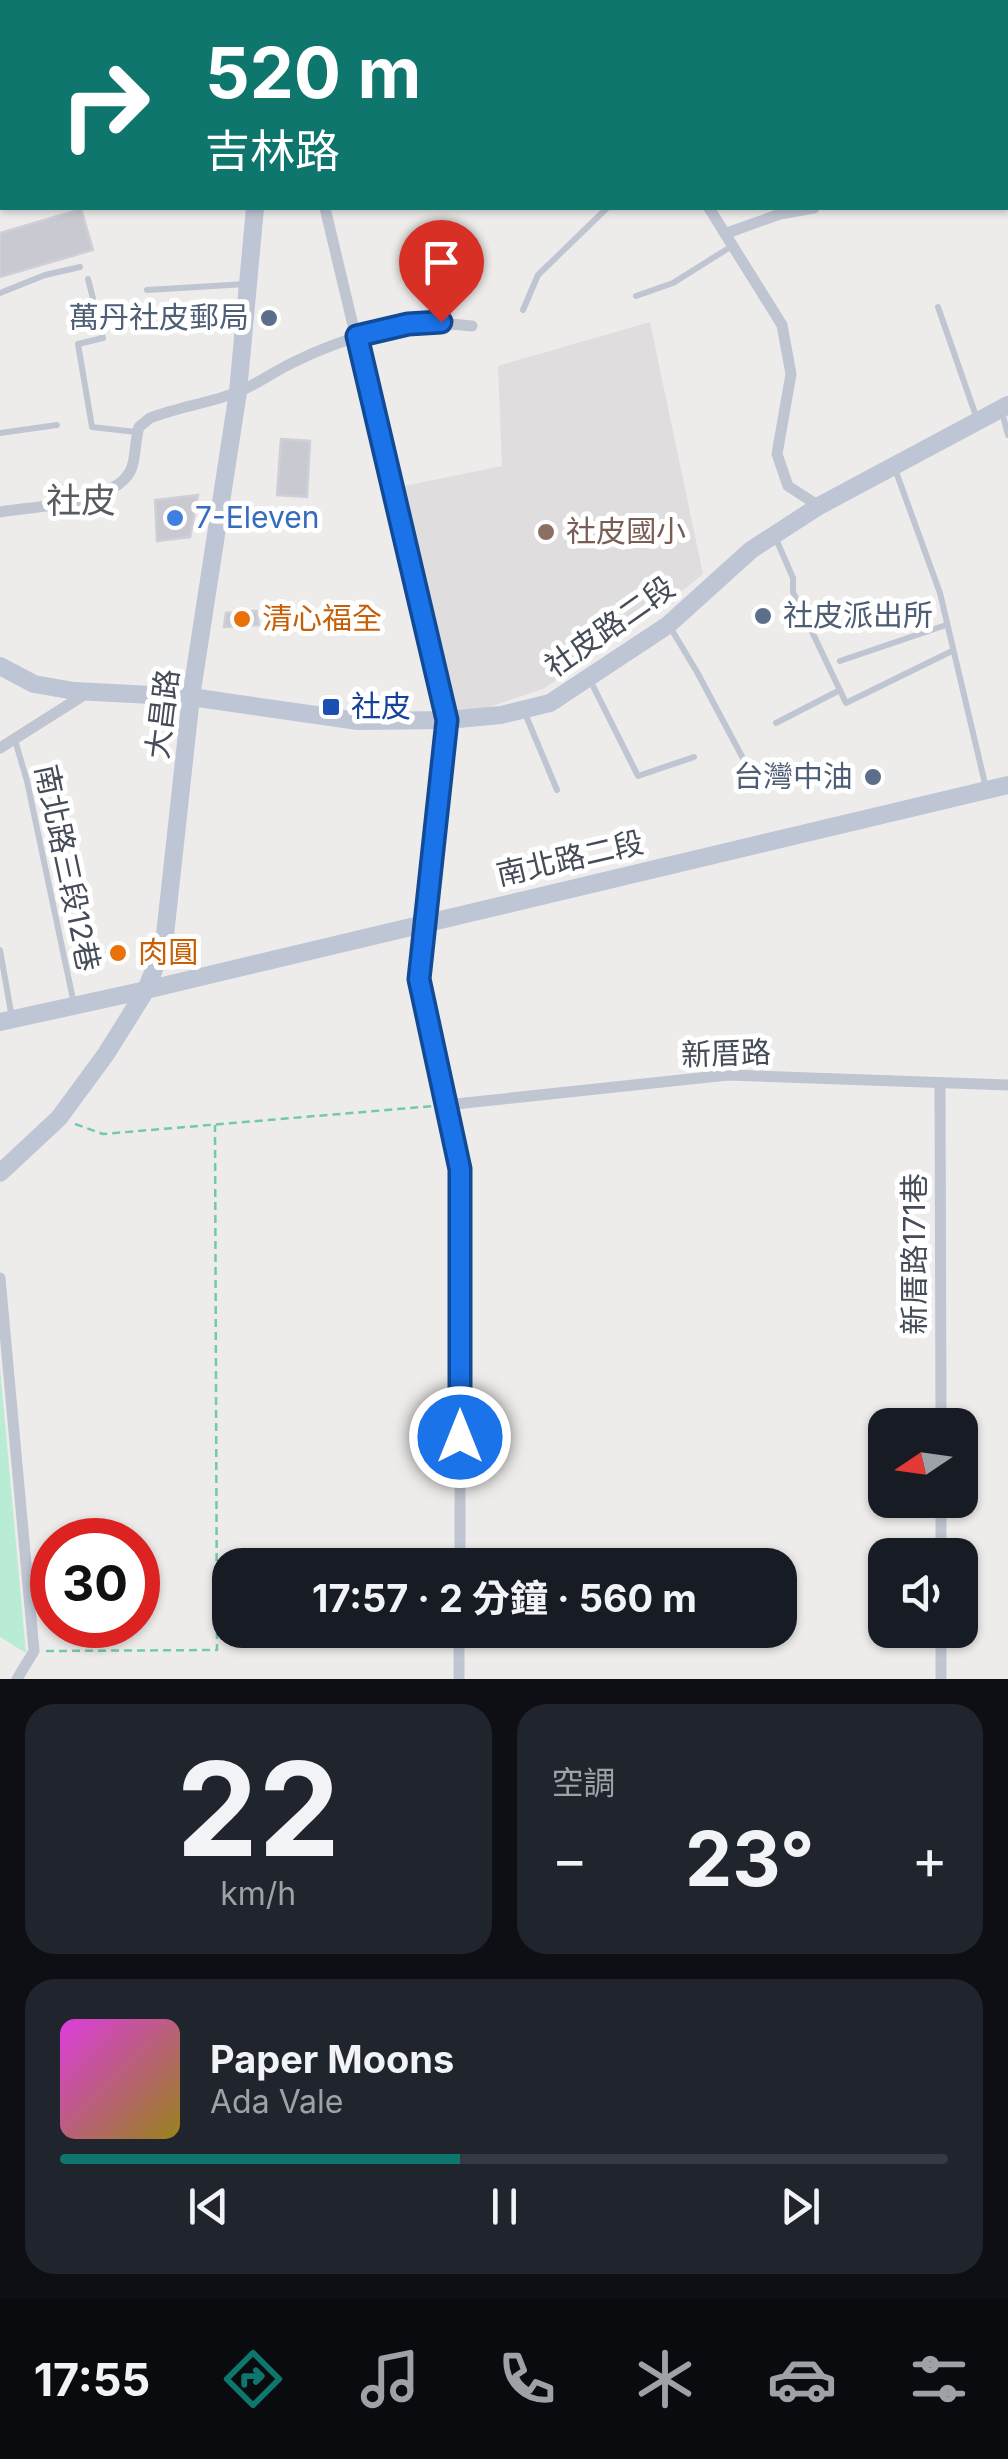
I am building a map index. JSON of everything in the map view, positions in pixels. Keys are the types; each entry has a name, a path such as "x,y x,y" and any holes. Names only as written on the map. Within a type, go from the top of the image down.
{"street":[{"name":"大昌路","path":"0,1173 59,1118 106,1054 146,990 164,944 191,697 238,392 255,210"},
{"path":"326,210 447,720 419,979 460,1169 460,1548"},
{"path":"709,210 782,325 791,374 777,454 788,486 819,506"},
{"path":"730,239 780,214 803,210"},
{"path":"0,512 104,494 121,485 132,467 137,432 150,418 238,392 357,336 408,324 441,322 472,326"},
{"name":"社皮路二段","path":"0,666 34,684 87,693 191,697 358,721 447,720 524,710 550,703 668,625 751,550 819,506 1004,407"},
{"path":"0,748 87,693"},
{"name":"南北路二段","path":"6,1021 1008,784"},
{"name":"新厝路","path":"446,1105 728,1075 1008,1085"},
{"name":"新厝路171巷","path":"940,1084 941,1408"},
{"path":"0,1278 34,1652 17,1679"},
{"path":"459,1679 460,1648"},
{"path":"941,1648 942,1679"}],"lane":[{"path":"524,310 538,276 605,210"},
{"path":"636,296 673,282 730,239"},
{"path":"0,293 45,274 80,267"},
{"path":"88,279 103,338 78,344 92,427 137,432"},
{"path":"147,290 248,284"},
{"path":"938,307 978,420"},
{"path":"1004,407 1008,435"},
{"path":"0,433 57,424"},
{"path":"893,464 940,593 986,789"},
{"path":"775,535 794,592 846,703 952,651"},
{"path":"668,625 698,672 754,779"},
{"path":"840,661 946,625"},
{"path":"589,678 638,776 694,757"},
{"path":"776,723 840,690"},
{"path":"524,710 557,790"},
{"name":"南北路三段12巷","path":"14,740 27,780 74,1006"},
{"path":"0,950 6,1021"}],"path":[{"path":"59,1118 103,1134 446,1105"},
{"path":"34,1652 216,1650 215,1125"}],"shaded area":[{"name":"社皮國小","path":"650,322 703,574 654,614 543,689 443,722 389,489 502,466 498,366"}],"green space":[{"path":"0,1368 26,1653 0,1637"}],"building":[{"path":"81,210 93,250 0,277 0,233"},
{"path":"281,439 310,441 307,497 277,495"},
{"name":"7-Eleven","path":"198,495 190,537 157,541 155,500"},
{"name":"清心福全","path":"257,611 259,625 224,627 226,613"}],"place":[{"name":"萬丹社皮郵局","path":"269,318"},
{"name":"7-Eleven","path":"175,518"},
{"name":"社皮國小","path":"546,532"},
{"name":"社皮派出所","path":"763,616"},
{"name":"清心福全","path":"242,619"},
{"name":"社皮","path":"331,707"},
{"name":"台灣中油","path":"873,777"},
{"name":"肉圓","path":"118,953"}],"district":[{"name":"社皮","path":"81,501"}],"route":[{"path":"441,322 408,324 357,336 447,720 419,979 460,1169 460,1437"}]}
